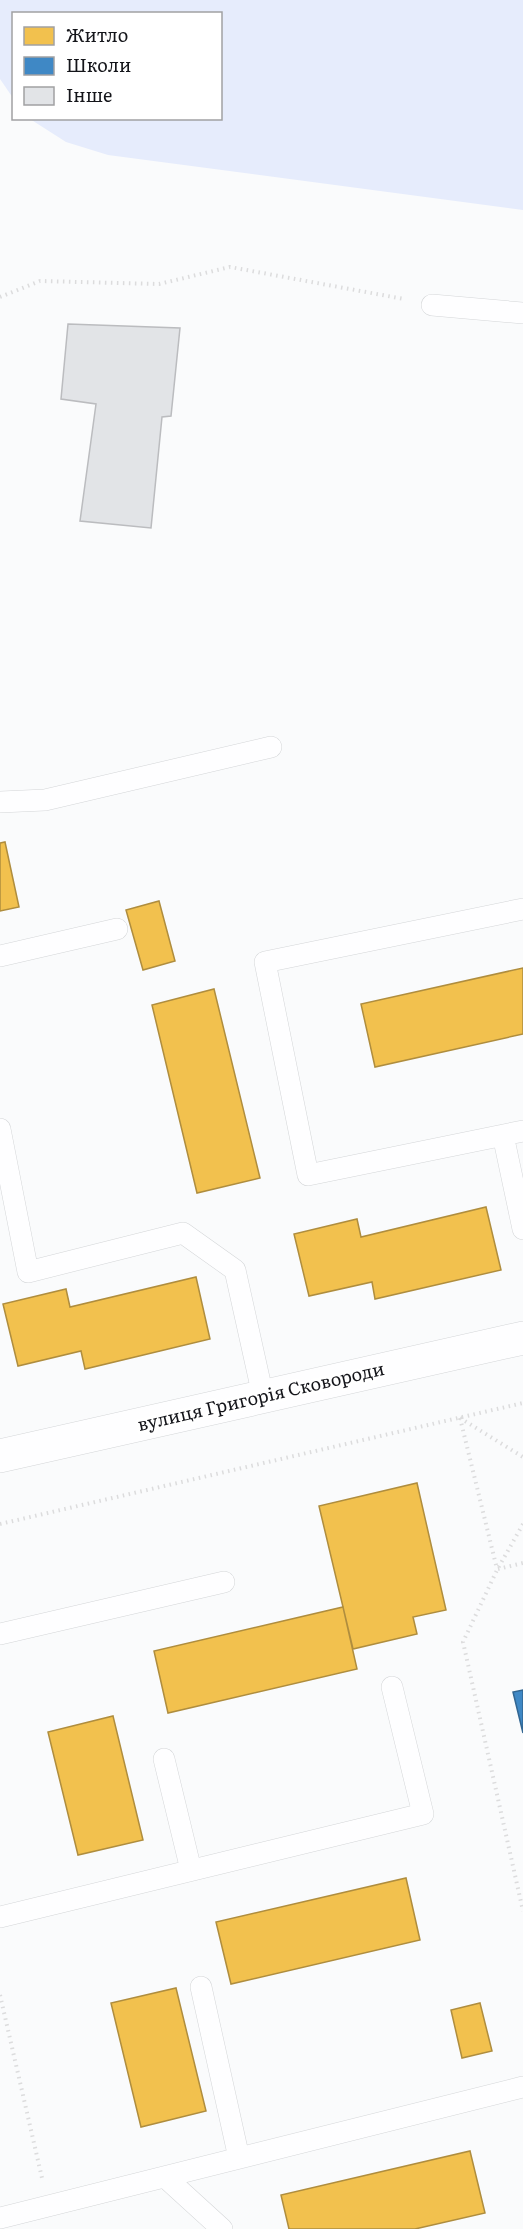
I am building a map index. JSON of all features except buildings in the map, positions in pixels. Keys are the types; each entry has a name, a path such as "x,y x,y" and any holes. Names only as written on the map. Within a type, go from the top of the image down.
{"street":[{"name":"вулиця Григорія Сковороди","path":"0,1456 523,1338"}],"lane":[{"path":"437,305 523,313"},
{"path":"0,802 45,800 271,747"},
{"path":"523,909 265,962 308,1175 513,1133 523,1229"},
{"path":"0,956 117,929"},
{"path":"0,1129 28,1272 183,1233 236,1270 263,1396"},
{"path":"0,1634 224,1582"},
{"path":"0,1917 423,1814 392,1687"},
{"path":"164,1759 192,1870"},
{"path":"201,1987 239,2158"},
{"path":"0,2218 523,2087"},
{"path":"165,2176 222,2229"}],"path":[{"path":"0,297 40,281 159,284 230,267 437,305"},
{"path":"0,1524 523,1403"},
{"path":"460,1418 523,1456"},
{"path":"460,1418 497,1570"},
{"path":"523,1524 497,1570 463,1642 523,1911"},
{"path":"497,1570 523,1563"},
{"path":"0,1995 48,2206"}],"shaded area":[{"path":"0,0 523,0 523,210 108,155 66,142 32,120 222,120 222,12 12,12 12,97 0,79"}]}
